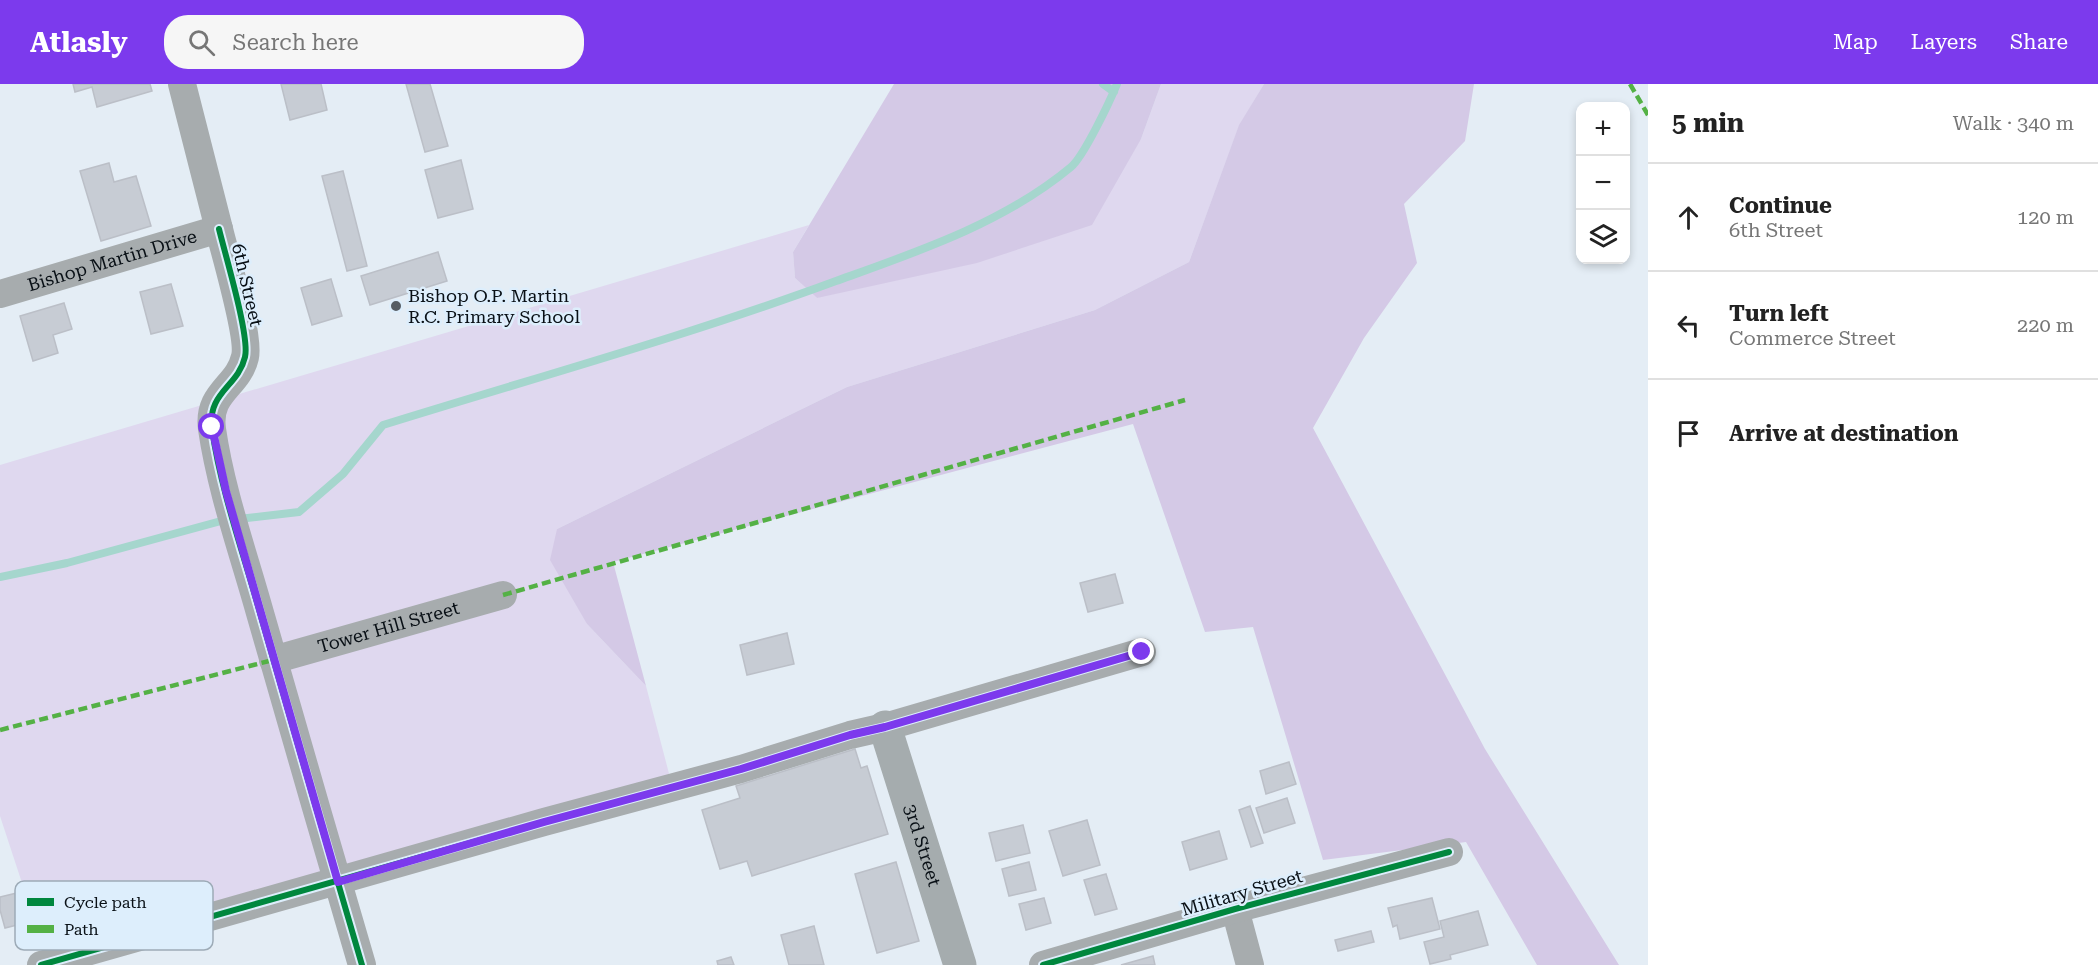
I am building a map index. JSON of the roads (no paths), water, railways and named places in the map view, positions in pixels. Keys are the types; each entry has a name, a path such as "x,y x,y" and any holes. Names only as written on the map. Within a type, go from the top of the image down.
{"street":[{"name":"Bishop Martin Drive","path":"0,294 219,229 182,84"},
{"name":"6th Street","path":"219,229 244,332 245,357 237,374 212,408 212,427 226,491 273,660 362,965"},
{"name":"Tower Hill Street","path":"273,660 503,595"},
{"path":"213,917 544,822 741,769 850,735 885,727 1142,652"},
{"name":"3rd Street","path":"885,727 960,965"},
{"name":"Military Street","path":"1043,965 1235,909 1449,852"},
{"path":"1235,909 1250,965"},
{"path":"41,965 95,950"}],"waterway":[{"path":"1103,84 1114,92"},
{"path":"0,577 67,563 221,521 299,512 343,474 383,425 724,320 897,259 959,234 1017,204 1045,187 1071,167 1103,115 1117,84"}],"place":[{"name":"Bishop O.P. Martin R.C. Primary School","path":"396,306"}]}
